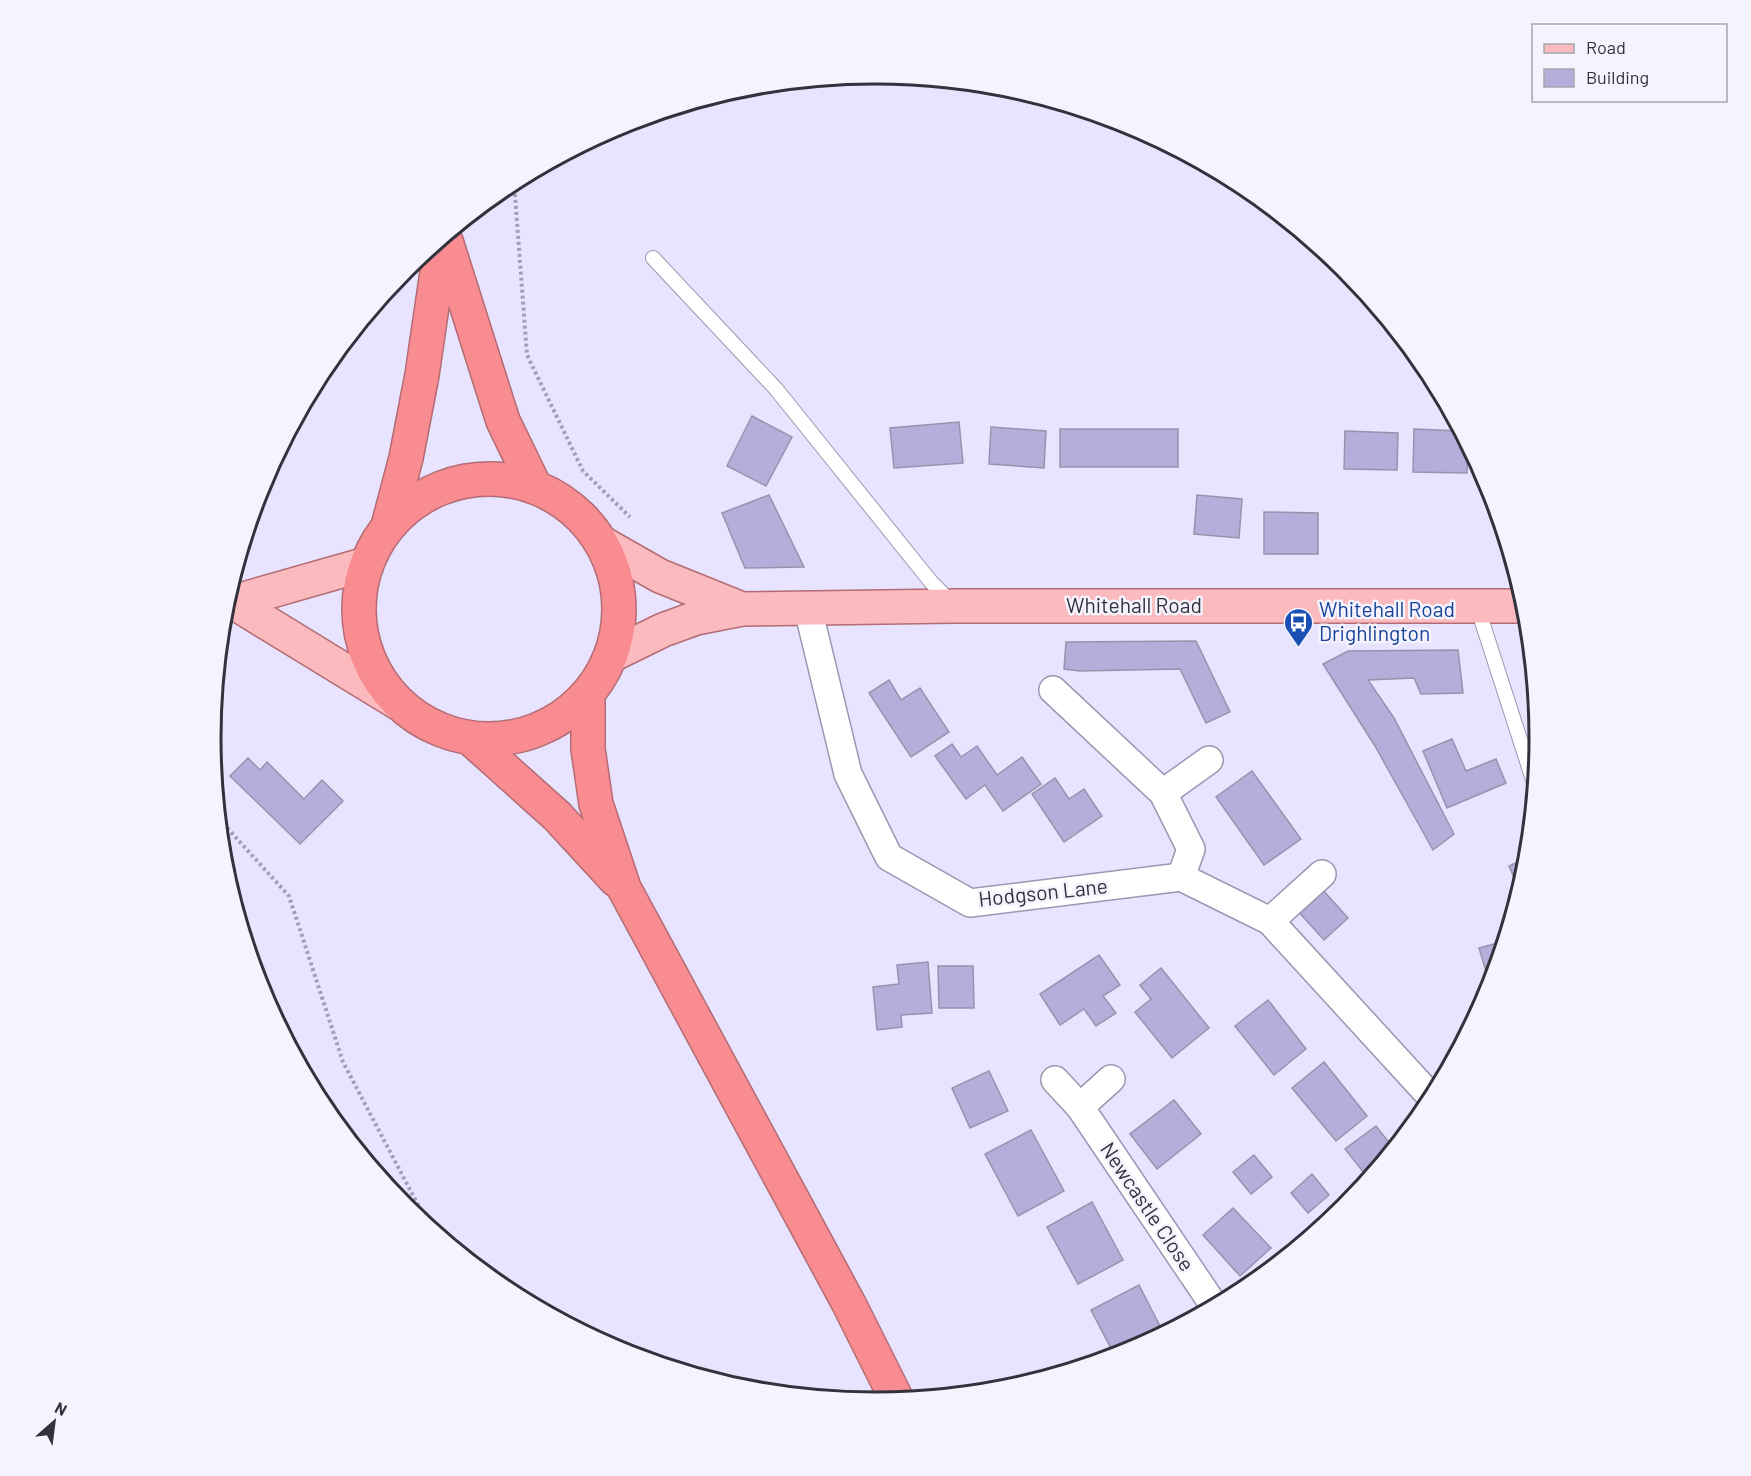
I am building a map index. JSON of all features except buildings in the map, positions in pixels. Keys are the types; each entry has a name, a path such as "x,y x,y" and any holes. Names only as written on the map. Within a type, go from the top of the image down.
{"highway":[{"path":"446,245 503,421 535,487"},
{"path":"388,526 406,458 422,375 441,249"},
{"path":"495,478 535,487 564,502 585,521 602,543 612,565 618,590 619,623 612,655 602,676 588,695 564,716 534,732 503,739 470,738 431,726 398,703 379,680 365,653 359,623 359,593 366,564 375,544 388,526 418,499 455,482 495,478"},
{"path":"588,695 588,749 596,804 624,888 849,1304 893,1392"},
{"path":"470,738 557,816 624,888"}],"main road":[{"name":"Whitehall Road","path":"602,543 660,576 742,609"},
{"path":"236,600 366,564"},
{"path":"235,606 398,703"},
{"name":"Whitehall Road","path":"612,655 663,630 696,618 742,609 954,606 1516,606"}],"street":[{"name":"Hodgson Lane","path":"808,609 848,774 889,857 970,903 1181,877"},
{"path":"1053,690 1163,794 1191,849 1181,877 1270,921 1425,1091"},
{"path":"1163,794 1209,760"},
{"path":"1270,921 1322,874"},
{"path":"1080,1107 1111,1079"},
{"name":"Newcastle Close","path":"1055,1080 1080,1107 1210,1299"}],"lane":[{"path":"653,258 776,389 931,582 954,606"},
{"path":"1478,606 1529,766"}],"path":[{"path":"515,192 527,355 583,471 631,518"},
{"path":"228,829 289,896 343,1062 418,1205"}],"place":[{"name":"Whitehall Road Drighlington","path":"1298,648"}]}
